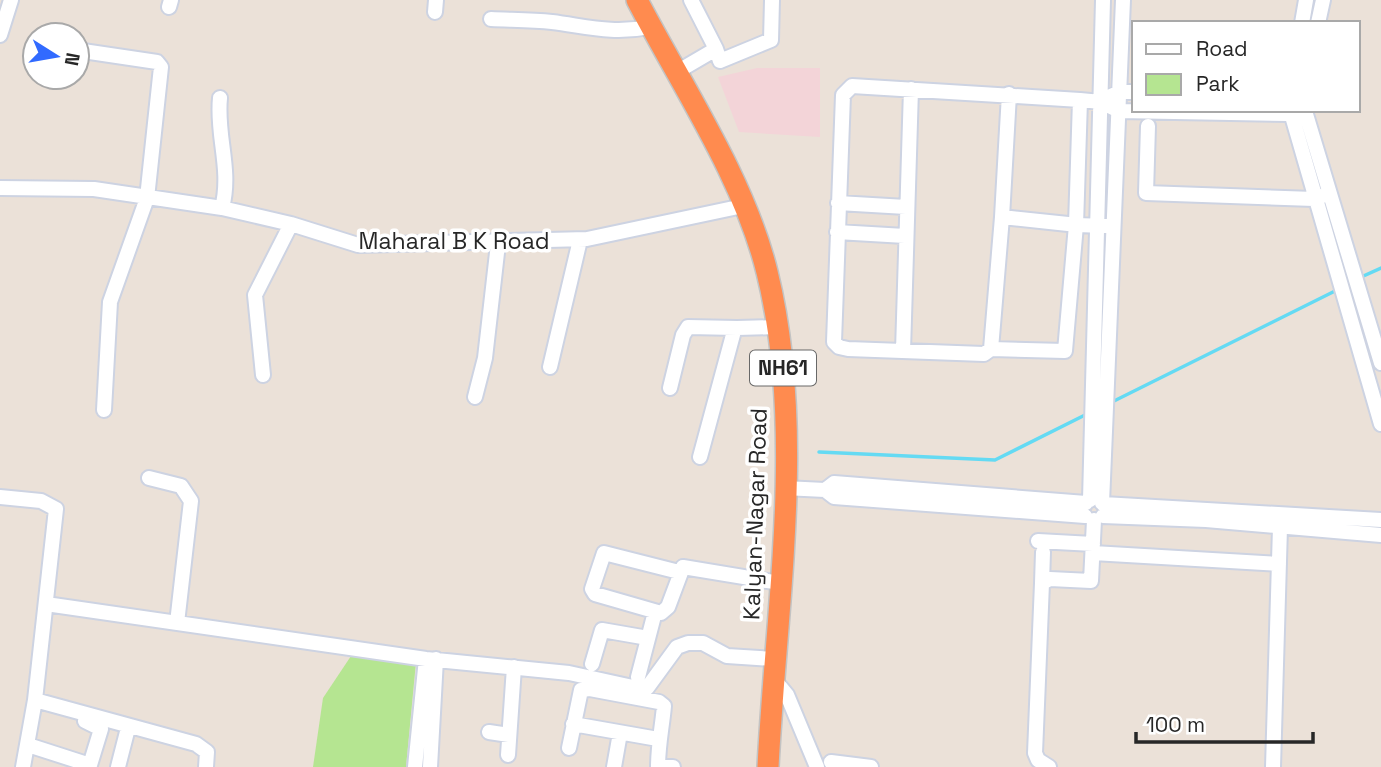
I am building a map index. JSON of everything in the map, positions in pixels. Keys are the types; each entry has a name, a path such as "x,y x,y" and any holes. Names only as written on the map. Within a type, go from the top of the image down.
{"highway":[{"name":"Kalyan-Nagar Road","path":"637,0 743,206 766,270 778,327 786,394 784,488 768,767"}],"street":[{"path":"0,35 11,0"},
{"path":"691,0 720,61 771,40 772,0"},
{"path":"1100,408 1098,226 1103,0"},
{"path":"1042,583 1050,579 1091,581 1100,408 1115,226 1119,111 1127,92 1123,0"},
{"path":"1302,21 1306,0"},
{"path":"1318,21 1323,0"},
{"path":"491,19 547,22 599,32 622,32 650,27"},
{"path":"675,74 716,49"},
{"path":"91,52 160,64 147,198 110,302 104,410"},
{"path":"1080,100 1076,225 1067,348 1062,352 990,349 984,354 839,347 834,342 836,232 843,95 852,86 1080,100 1101,102 1119,111 1132,111"},
{"path":"903,351 911,89"},
{"path":"1101,102 1127,92"},
{"path":"990,349 1002,217 1009,94"},
{"path":"220,98 218,114 227,160 226,191 222,208"},
{"path":"1295,112 1331,193 1381,363"},
{"path":"1295,112 1314,199 1381,424"},
{"path":"1148,126 1146,193 1314,199 1331,193"},
{"name":"Maharal B K Road","path":"0,188 94,189 222,208 291,224 358,245 498,244 580,240 743,206"},
{"path":"838,203 906,207"},
{"path":"1002,217 1115,226"},
{"path":"263,375 255,295 291,224"},
{"path":"836,232 905,236"},
{"path":"550,367 580,240"},
{"path":"475,397 487,348 498,244"},
{"path":"670,388 683,335 688,327 778,327"},
{"path":"700,457 737,328"},
{"path":"149,478 181,486 191,501 177,623"},
{"path":"784,488 825,490 834,497 1381,520"},
{"path":"0,497 41,501 56,509 34,704 23,767"},
{"path":"1094,509 1381,536"},
{"path":"1273,767 1280,527"},
{"path":"1049,767 1038,760 1035,753 1042,583 1040,547 1279,564"},
{"path":"679,572 607,553 601,555 593,593 655,612 666,611 683,567 780,583"},
{"path":"46,604 514,671"},
{"path":"638,677 655,612"},
{"path":"592,664 602,630 648,638"},
{"path":"471,670 569,673 642,690 648,688 677,647 688,643 703,643 727,656 774,668 824,765 871,767"},
{"path":"415,767 431,659"},
{"path":"430,767 431,659"},
{"path":"508,755 514,671"},
{"path":"569,748 579,693 590,689 662,703 658,767 673,767"},
{"path":"34,704 202,747 208,757 206,767"},
{"path":"28,745 90,765 101,733 99,726 34,704"},
{"path":"573,724 658,738"},
{"path":"118,767 128,728"},
{"path":"489,732 509,735"},
{"path":"614,767 620,733"}],"shaded area":[{"path":"757,68 820,68 820,137 739,132 718,77"}],"green space":[{"path":"355,650 416,662 406,767 313,767 323,698"}],"waterway":[{"path":"1359,278 1381,268"},
{"path":"1112,402 1337,290"},
{"path":"819,452 995,460 1089,413"}]}
